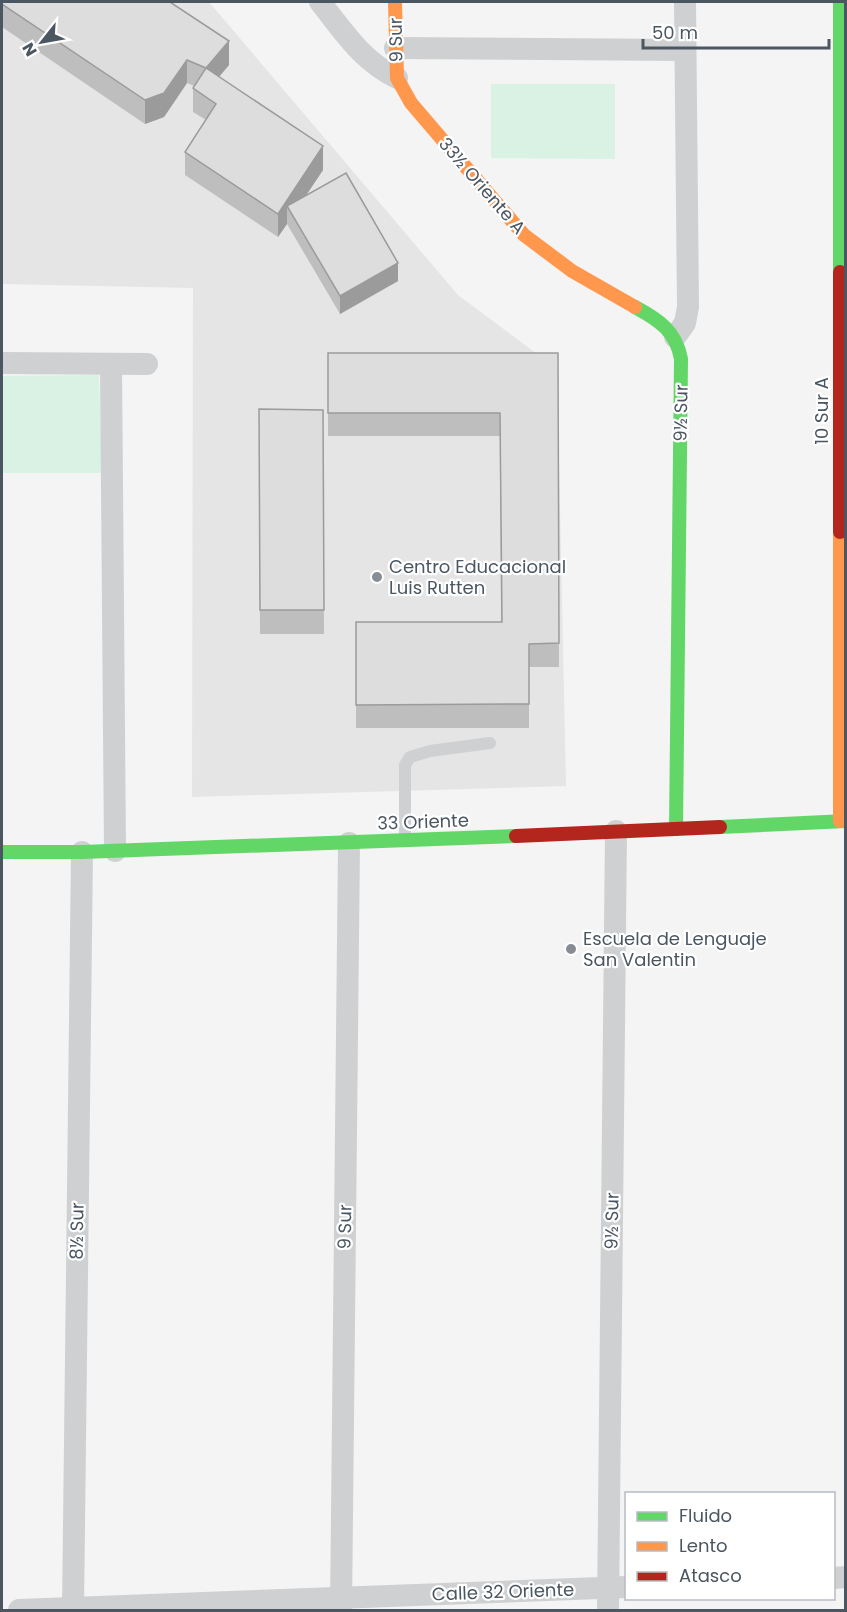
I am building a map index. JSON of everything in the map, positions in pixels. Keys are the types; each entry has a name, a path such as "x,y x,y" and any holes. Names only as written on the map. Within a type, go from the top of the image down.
{"street":[{"name":"33½ Oriente A","path":"320,2 364,57 397,78 411,103 525,235 540,249 579,276 660,320 675,337"},
{"name":"9 Sur","path":"395,2 397,78"},
{"path":"675,337 685,322 688,307 685,2"},
{"name":"10 Sur A","path":"840,2 843,47 843,821"},
{"path":"395,48 685,50"},
{"name":"9½ Sur","path":"675,337 681,359 676,829"},
{"path":"2,363 147,364"},
{"path":"111,364 115,851"},
{"name":"33 Oriente","path":"2,852 82,852 405,841 843,821"},
{"name":"9½ Sur","path":"608,1611 617,1587 616,831"},
{"name":"9 Sur","path":"341,1604 349,843"},
{"name":"8½ Sur","path":"73,1610 82,852"},
{"name":"Calle 32 Oriente","path":"19,1611 341,1604 617,1587"}],"lane":[{"path":"405,841 405,765 410,758 430,751 490,743"}],"shaded area":[{"name":"Centro Educacional Luis Rutten","path":"2,2 209,2 458,295 557,369 566,786 192,797 193,288 2,284"}],"green space":[{"path":"491,84 615,84 615,159 491,158"},
{"path":"99,375 102,473 2,473 2,376"}],"building":[{"path":"2,2 170,2 229,41 206,68 187,60 164,93 145,100"},
{"path":"206,68 323,146 278,214 185,152 216,104 193,88"},
{"path":"346,173 398,263 340,296 287,206"},
{"path":"328,353 558,353 559,643 529,644 529,704 356,705 356,622 502,622 500,413 328,413"},
{"path":"259,409 323,410 324,610 260,610"}],"traffic: fast":[{"path":"840,2 840,272"},
{"path":"635,307 665,327 675,341 681,359 676,829"},
{"path":"720,827 846,821"},
{"path":"2,852 82,852 516,836"}],"traffic: slow":[{"path":"395,2 397,78 411,103 524,235 572,271 635,307"},
{"path":"840,532 840,821"}],"traffic: jam":[{"path":"840,272 840,532"},
{"path":"516,836 720,827"}],"place":[{"name":"Centro Educacional Luis Rutten","path":"377,577"},
{"name":"Escuela de Lenguaje San Valentin","path":"571,949"}]}
